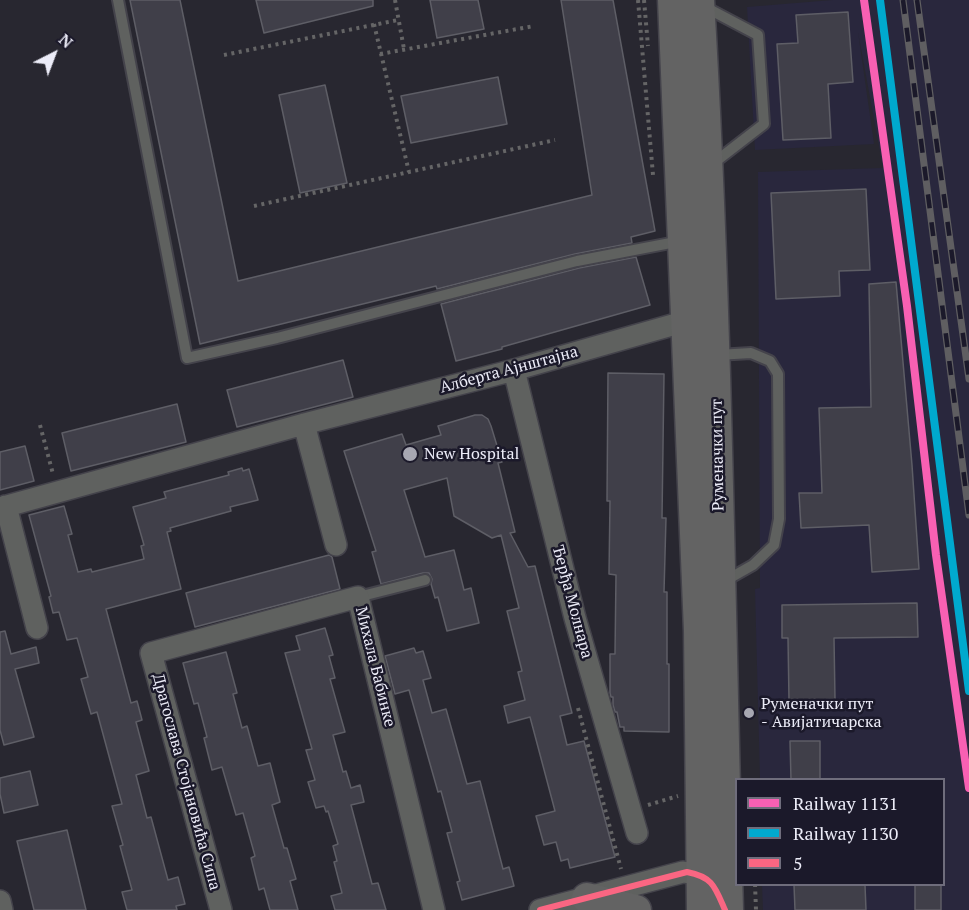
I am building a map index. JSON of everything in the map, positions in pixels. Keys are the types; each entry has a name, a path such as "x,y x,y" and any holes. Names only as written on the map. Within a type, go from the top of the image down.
{"main road":[{"name":"Руменачки пут","path":"691,1 684,240 700,317 716,355 727,910"},
{"name":"Руменачки пут","path":"691,1 709,167 700,317 699,620 702,910"},
{"path":"587,898 631,899"}],"street":[{"name":"Алберта Ајнштајна","path":"38,627 3,507 304,424 514,370 700,317"},
{"name":"Ђерђа Молнара","path":"514,370 575,618 637,832"},
{"path":"304,424 336,545"},
{"name":"Михала Бабинке","path":"151,653 358,597 434,910"},
{"name":"Драгослава Стојановића Сипа","path":"151,653 221,910"},
{"path":"631,899 683,872 702,874"},
{"name":"Руменачки пут","path":"702,874 714,886 727,910"},
{"path":"540,910 587,898"},
{"path":"0,901 2,910"}],"lane":[{"path":"118,0 187,358 277,338 577,261 684,240"},
{"path":"691,1 758,36 764,124 709,167"},
{"path":"716,355 751,353 770,361 778,374 779,519 774,545 753,565 720,584"},
{"path":"358,597 425,580"}],"path":[{"path":"394,0 404,50"},
{"path":"224,55 398,20"},
{"path":"374,24 409,172"},
{"path":"380,54 534,26"},
{"path":"254,206 555,140"},
{"path":"40,425 58,492"},
{"path":"577,706 631,899"},
{"path":"630,810 681,795"},
{"path":"755,886 756,910"}],"shaded area":[{"path":"833,0 969,0 969,910 763,910 762,886 945,886 945,778 760,778 755,589 760,588 758,172 883,168 858,32 874,144 755,150 747,7"}],"building":[{"path":"130,0 180,0 238,281 592,195 561,0 613,0 655,231 631,237 632,243 575,254 437,289 436,286 200,344"},
{"path":"256,0 373,0 373,6 264,33"},
{"path":"430,0 478,0 484,29 437,38"},
{"path":"848,12 853,82 828,84 831,138 783,140 777,44 798,43 796,15"},
{"path":"498,77 507,124 411,143 401,96"},
{"path":"325,85 347,183 300,193 279,95"},
{"path":"866,189 870,270 839,271 840,296 776,299 771,193"},
{"path":"636,257 650,305 456,361 441,304 579,268"},
{"path":"896,282 919,569 872,572 869,525 801,528 799,493 822,493 819,408 871,407 869,284"},
{"path":"343,360 353,397 237,427 227,390"},
{"path":"608,373 664,374 662,518 666,518 664,592 667,592 669,732 624,731 624,727 620,727 610,693 610,654 615,654 616,575 609,574"},
{"path":"177,404 186,442 71,471 62,433"},
{"path":"482,415 488,419 502,462 498,463 515,532 510,533 528,567 535,566 572,713 560,716 567,745 584,741 615,857 570,868 568,859 561,861 556,842 544,845 536,816 555,811 530,717 508,723 504,706 525,700 518,672 522,671 507,611 519,608 501,535 492,538 454,516 447,478 404,490 425,557 454,550 464,590 471,588 479,623 447,631 429,573 381,584 372,552 376,551 344,451 402,434 406,445 441,435 438,426"},
{"path":"25,446 34,481 0,490 0,452"},
{"path":"242,468 243,471 249,469 258,500 230,507 231,511 170,528 171,531 167,532 181,589 106,609 131,703 137,701 142,720 136,722 149,771 136,775 147,818 151,817 168,880 178,877 185,904 176,906 177,910 127,910 122,892 132,890 112,806 122,804 97,712 91,714 81,679 88,677 77,638 67,640 59,612 53,613 49,597 51,596 29,515 64,506 72,534 68,535 78,572 91,569 92,572 144,559 141,546 144,545 133,507 166,498 164,492 229,475 228,472"},
{"path":"329,555 332,557 340,589 195,627 186,593"},
{"path":"917,603 918,637 834,638 835,699 789,701 788,638 782,638 782,605"},
{"path":"325,628 333,655 329,656 335,678 330,679 345,732 333,735 343,772 346,771 351,788 360,785 364,802 351,805 372,884 378,883 386,910 335,910 331,896 342,893 334,862 337,861 333,846 338,844 328,811 326,812 324,806 316,808 308,782 315,780 306,750 312,749 285,653 300,650 296,636"},
{"path":"5,631 11,654 36,647 39,663 15,669 34,737 4,745 0,730 0,632"},
{"path":"414,648 416,653 423,651 431,678 423,680 432,713 446,709 467,784 480,781 503,869 509,867 514,886 462,900 457,882 460,881 447,833 452,832 441,791 438,792 409,690 395,694 385,656"},
{"path":"226,652 237,693 233,694 242,728 247,726 258,766 270,763 280,802 272,805 284,848 287,848 296,879 290,881 298,910 270,910 264,888 259,890 251,858 255,856 243,813 236,815 222,767 212,770 204,738 207,737 198,703 194,704 183,663"},
{"path":"790,741 820,741 820,778 791,778"},
{"path":"30,771 38,805 4,813 0,794 0,778"},
{"path":"67,830 86,910 34,910 17,841"},
{"path":"794,886 865,886 866,910 795,910"},
{"path":"915,886 941,886 941,910 915,910"}],"railway":[{"path":"903,0 969,515"},
{"path":"917,0 969,379"}],"rail line":[{"name":"1131","path":"864,0 907,306 936,555 969,788"},
{"name":"1130","path":"880,0 969,691"}],"transit line":[{"name":"5","path":"540,910 687,872 708,880 725,910"}],"place":[{"name":"New Hospital","path":"410,454"},
{"name":"Руменачки пут - Авијатичарска","path":"749,713"}]}
